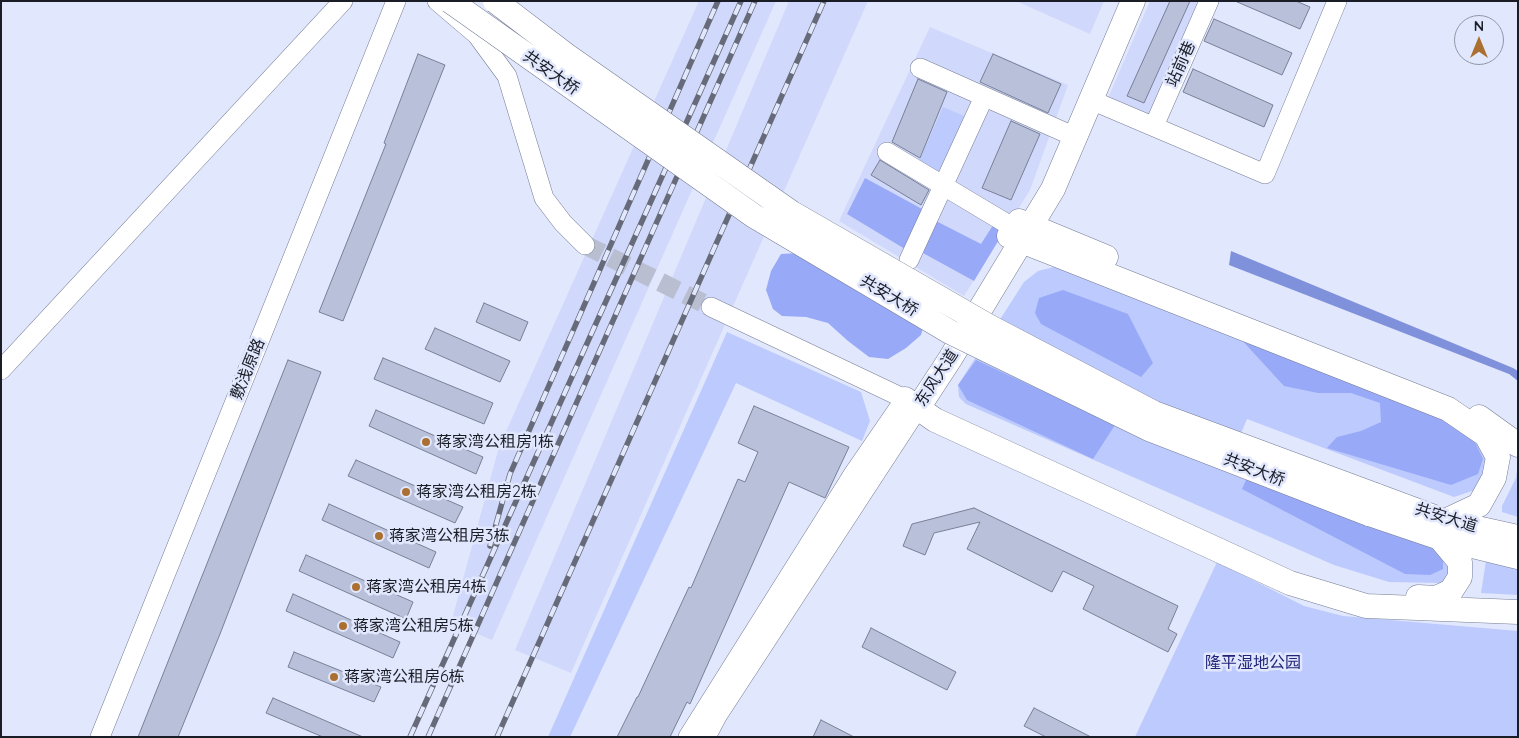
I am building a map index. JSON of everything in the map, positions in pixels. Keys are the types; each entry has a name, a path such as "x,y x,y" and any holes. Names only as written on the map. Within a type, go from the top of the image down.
{"main road":[{"name":"共安大桥","path":"450,1 754,216 950,332 1149,429 1372,504"},
{"name":"共安大桥","path":"495,1 566,55 792,213 990,327 1154,413 1372,504"},
{"path":"915,403 1019,231 1040,187 1120,1"},
{"path":"1019,231 1053,189 1133,1"},
{"path":"1019,231 1448,409 1486,435 1498,457 1494,478 1479,505 1443,529"},
{"path":"1019,231 1459,403 1518,445"},
{"path":"915,403 943,408 1296,573 1366,596 1436,598 1451,591 1460,577 1460,562 1443,529"},
{"path":"915,403 935,420 1290,583 1366,606 1518,612"},
{"path":"1372,504 1518,557"},
{"name":"共安大道","path":"1443,529 1518,537"}],"street":[{"path":"1,370 342,1"},
{"name":"敷浅原路","path":"100,737 396,1"},
{"path":"437,1 477,35 507,76 544,198 563,223 585,245"},
{"name":"站前巷","path":"1154,126 1209,1"},
{"path":"1091,100 1265,174 1337,1"},
{"path":"920,68 1064,132"},
{"path":"910,260 984,97"},
{"path":"887,152 1019,231"},
{"path":"711,307 915,403"},
{"name":"东风大道","path":"688,737 852,476 915,403"},
{"name":"东风大道","path":"706,737 717,716 915,403"}],"shaded area":[{"path":"699,1 776,1 492,640 451,623 499,447"},
{"path":"789,1 868,1 571,673 515,650"},
{"path":"1016,1 1104,1 1090,34"},
{"path":"1150,1 1204,1 1154,116 1108,98"},
{"path":"930,27 1068,85 1030,190 964,296 839,221"},
{"path":"865,178 924,210 905,249 847,214"},
{"path":"936,221 981,244 995,222 1006,228 974,281 923,253"},
{"path":"1231,251 1513,368 1518,371 1518,381 1509,374 1229,265"},
{"path":"799,253 923,327 921,335 906,348 888,359 869,357 828,323 806,317 782,316 773,309 766,290 771,271 781,254"},
{"path":"1063,290 1128,314 1153,363 1141,377 1041,324 1035,313 1039,298"},
{"path":"1239,337 1405,396 1459,427 1475,442 1483,459 1478,474 1451,485 1327,448 1337,437 1361,431 1381,422 1380,403 1351,393 1318,393 1284,386"},
{"path":"976,360 1115,425 1093,459 967,400 958,385"},
{"path":"1247,478 1433,546 1443,556 1443,569 1430,575 1405,574 1242,489"}],"green space":[{"path":"943,107 969,118 944,177 917,166"},
{"path":"1058,266 1427,405 1482,447 1488,460 1485,475 1475,490 1454,497 1247,419 1227,467 1448,553 1452,574 1443,583 1389,582 1334,565 966,404 959,397 958,385 1024,282 1038,271"},
{"path":"727,332 861,392 870,421 862,441 736,383 570,737 548,737"},
{"path":"1518,462 1518,517 1502,512 1502,506 1516,478"},
{"path":"1486,561 1518,568 1518,595 1481,593"},
{"name":"隆平湿地公园","path":"1217,562 1304,606 1343,616 1518,631 1518,737 1135,737"}],"building":[{"path":"1170,1 1190,1 1144,103 1127,96"},
{"path":"1235,1 1296,1 1310,7 1300,29"},
{"path":"1214,19 1292,53 1282,75 1204,41"},
{"path":"418,54 445,65 343,321 319,312 386,144 384,143"},
{"path":"993,54 1061,84 1048,113 980,82"},
{"path":"1193,69 1273,105 1264,127 1183,92"},
{"path":"918,79 947,92 920,158 892,142"},
{"path":"1011,121 1040,134 1011,200 982,188"},
{"path":"880,160 929,190 921,205 871,175"},
{"path":"484,303 528,322 520,341 476,322"},
{"path":"435,328 510,361 500,382 425,349"},
{"path":"383,358 493,403 484,424 374,379"},
{"path":"288,360 321,372 220,634 178,737 138,737"},
{"path":"754,406 849,447 825,498 789,482 690,704 687,702 670,737 617,737 638,697 689,587 691,588 738,479 745,482 758,452 738,443"},
{"name":"蒋家湾公租房1栋","path":"376,410 483,457 476,474 369,426"},
{"name":"蒋家湾公租房2栋","path":"356,460 463,507 455,523 348,476"},
{"name":"蒋家湾公租房3栋","path":"329,504 436,552 429,568 322,520"},
{"path":"974,508 1178,606 1168,629 1177,634 1168,652 1083,609 1094,586 1063,571 1052,592 967,549 980,522 934,533 925,555 903,546 912,524"},
{"name":"蒋家湾公租房4栋","path":"306,555 413,602 406,619 299,571"},
{"name":"蒋家湾公租房5栋","path":"293,594 400,642 393,658 286,611"},
{"path":"871,628 956,672 947,690 862,647"},
{"name":"蒋家湾公租房6栋","path":"294,652 381,687 374,702 288,667"},
{"path":"273,698 363,737 323,737 266,713"},
{"path":"1034,708 1091,737 1046,737 1024,726"},
{"path":"821,720 854,737 813,737"}],"tunnel":[{"path":"585,245 711,307"}],"railway":[{"path":"490,546 510,474 718,1"},
{"path":"410,737 741,1"},
{"path":"428,737 755,1"},
{"path":"497,737 824,1"}],"place":[{"name":"蒋家湾公租房1栋","path":"426,442"},
{"name":"蒋家湾公租房2栋","path":"406,492"},
{"name":"蒋家湾公租房3栋","path":"379,536"},
{"name":"蒋家湾公租房4栋","path":"356,587"},
{"name":"蒋家湾公租房5栋","path":"343,626"},
{"name":"蒋家湾公租房6栋","path":"334,677"}]}
